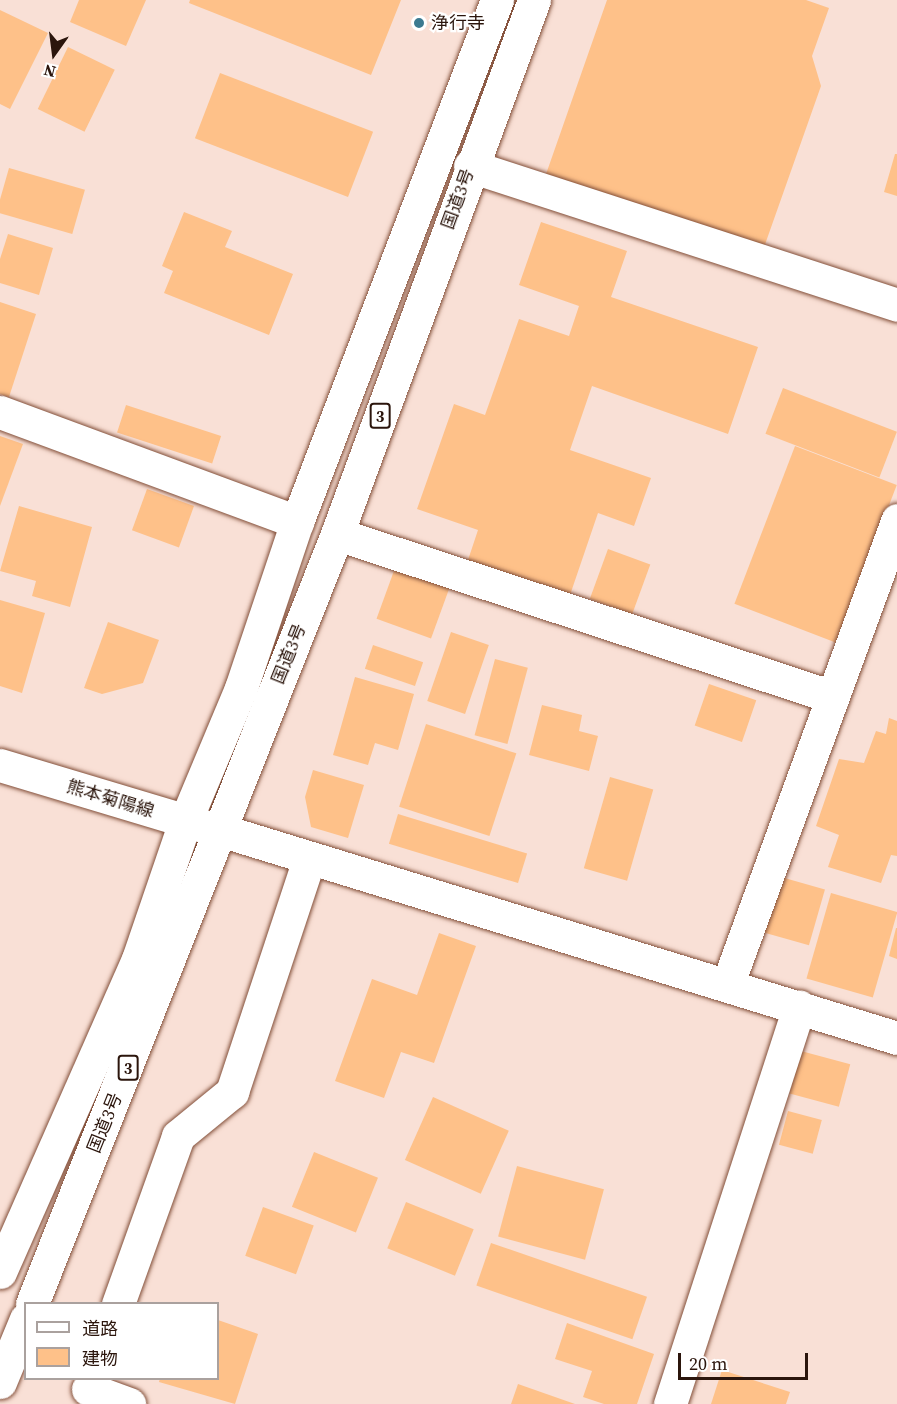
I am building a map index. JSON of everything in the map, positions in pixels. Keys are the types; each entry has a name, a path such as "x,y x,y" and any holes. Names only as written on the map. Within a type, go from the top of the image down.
{"main road":[{"name":"国道3号","path":"0,1272 138,959 185,822 241,688 297,522 497,0"},
{"name":"国道3号","path":"33,1302 337,534 470,166 534,0"},
{"path":"470,166 897,305"},
{"path":"0,412 297,522"},
{"path":"728,983 897,520"},
{"path":"337,534 833,697"},
{"name":"熊本菊陽線","path":"0,765 185,822 220,830 639,960 728,983 897,1038"},
{"path":"119,1302 178,1136 232,1092 309,859"},
{"path":"670,1404 799,1006"},
{"path":"0,1382 24,1324"},
{"path":"88,1390 129,1404"}],"building":[{"path":"79,0 146,0 126,46 70,22"},
{"path":"190,0 401,0 371,75 189,3"},
{"path":"607,0 806,0 829,8 812,56 821,86 762,253 545,177"},
{"path":"0,10 48,33 10,109 0,104"},
{"path":"68,47 115,70 84,132 38,109"},
{"path":"220,73 373,132 348,197 195,138"},
{"path":"895,154 897,154 897,196 884,192"},
{"path":"9,168 85,190 72,234 0,213 0,199"},
{"path":"184,212 232,231 225,247 293,274 269,335 164,293 173,271 162,266"},
{"path":"541,222 627,251 611,297 758,347 728,434 592,386 570,450 651,478 634,526 598,513 569,598 467,563 478,530 417,509 454,404 485,415 519,319 569,336 579,306 519,285"},
{"path":"8,234 53,248 39,295 0,283 0,259"},
{"path":"0,302 36,314 9,397 0,394"},
{"path":"783,388 897,432 879,477 765,434"},
{"path":"126,405 221,436 212,463 117,433"},
{"path":"0,436 23,444 0,506"},
{"path":"795,446 897,485 836,643 734,604"},
{"path":"147,489 194,506 179,547 132,530"},
{"path":"19,506 92,527 70,607 32,596 36,581 0,571"},
{"path":"608,549 650,564 632,614 590,599"},
{"path":"395,568 450,588 431,639 377,619"},
{"path":"0,600 45,613 22,693 0,686"},
{"path":"108,622 159,640 143,683 102,694 84,688"},
{"path":"451,632 489,645 465,714 427,701"},
{"path":"373,645 423,662 415,686 365,669"},
{"path":"495,659 528,668 507,744 475,735"},
{"path":"355,677 414,694 398,750 375,743 368,765 333,755"},
{"path":"709,684 756,700 742,742 695,726"},
{"path":"542,705 582,715 579,731 598,736 589,771 529,755"},
{"path":"889,718 897,721 897,856 891,855 881,883 828,867 839,835 816,826 839,759 864,763 876,731 886,734"},
{"path":"426,724 516,753 489,836 399,807"},
{"path":"313,770 364,785 348,838 311,827 305,797"},
{"path":"610,777 653,789 627,881 584,868"},
{"path":"398,814 527,853 518,883 389,844"},
{"path":"774,875 825,890 809,945 758,931"},
{"path":"831,893 897,912 873,998 806,979"},
{"path":"897,928 897,959 889,956"},
{"path":"439,933 476,946 434,1063 401,1052 384,1098 335,1081 372,979 417,995"},
{"path":"801,1051 850,1064 839,1107 790,1094"},
{"path":"433,1097 509,1131 481,1194 405,1160"},
{"path":"788,1111 822,1120 813,1154 779,1145"},
{"path":"314,1152 378,1178 356,1233 292,1207"},
{"path":"517,1166 604,1189 585,1260 498,1237"},
{"path":"406,1202 474,1229 455,1276 387,1248"},
{"path":"263,1207 314,1225 296,1274 245,1256"},
{"path":"491,1243 647,1297 632,1339 476,1286"},
{"path":"219,1320 258,1334 235,1404 159,1382 160,1380 219,1380"},
{"path":"567,1323 654,1354 637,1404 604,1404 583,1397 592,1371 555,1359"},
{"path":"722,1370 790,1392 786,1404 711,1404"},
{"path":"518,1384 575,1404 511,1404"}],"place":[{"name":"浄行寺","path":"419,23"}]}
